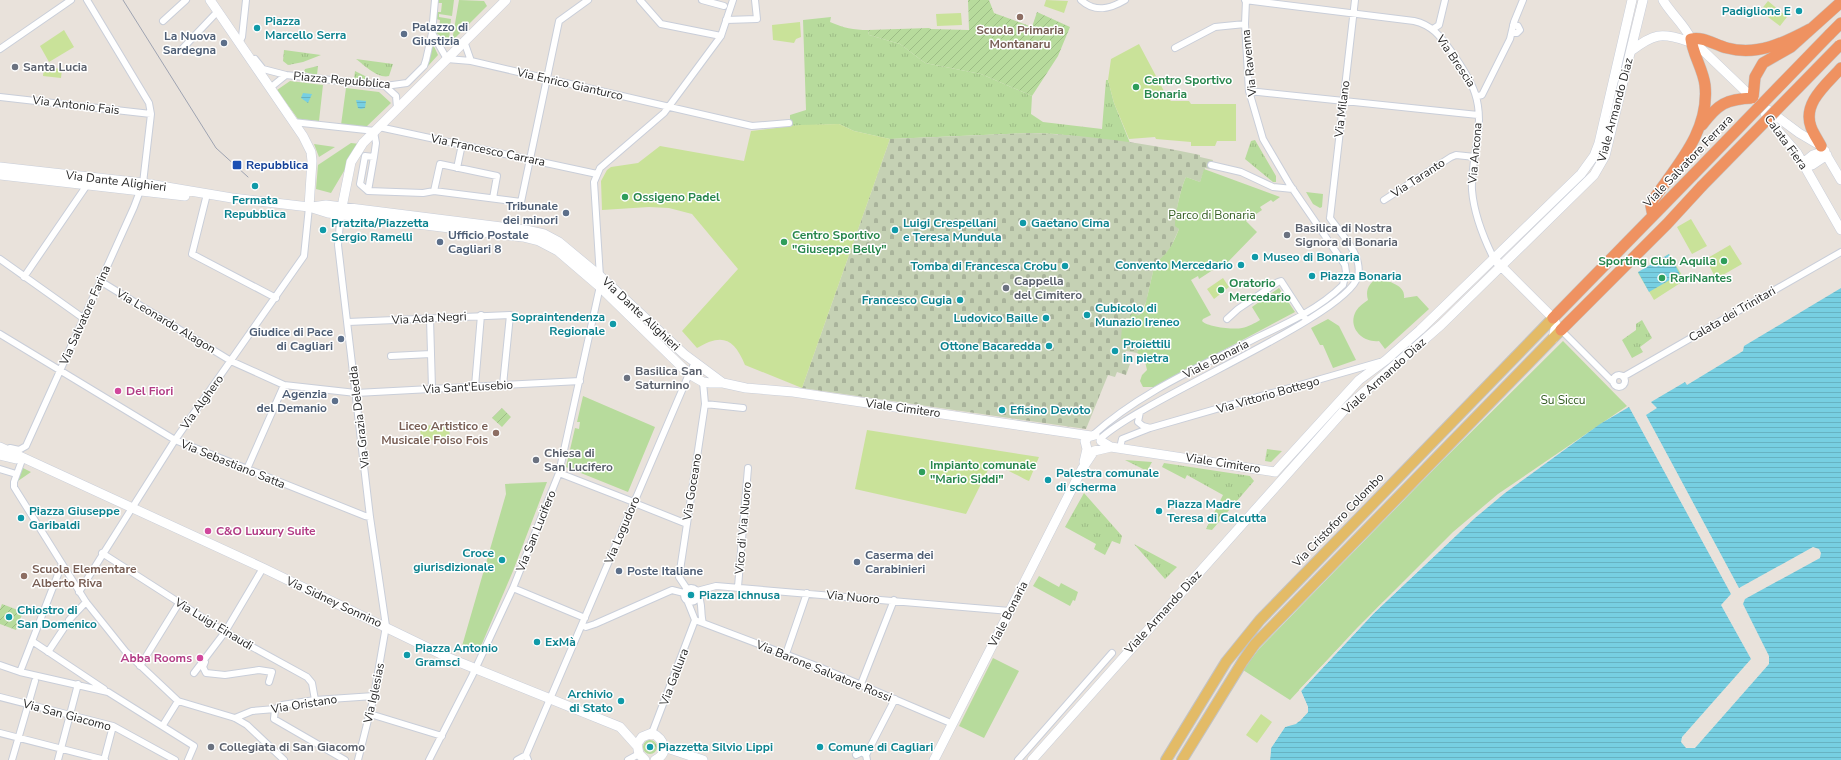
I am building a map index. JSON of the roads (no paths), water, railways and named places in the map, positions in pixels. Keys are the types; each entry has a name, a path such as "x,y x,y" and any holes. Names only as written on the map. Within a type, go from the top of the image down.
{"highway":[{"path":"1700,127 1721,104 1740,98 1753,98 1754,77 1763,63 1791,47 1841,2"},
{"name":"Viale Salvatore Ferrara","path":"1553,318 1841,23"},
{"path":"1653,216 1651,206 1653,200 1695,140 1700,127 1705,104 1705,85 1697,58 1692,50 1691,39 1698,37 1727,48 1755,50 1776,46 1810,29"},
{"path":"1561,330 1667,224 1840,44"},
{"path":"1824,151 1810,126 1810,112 1812,103 1841,68"}],"main road":[{"path":"210,0 241,40 311,152 312,161 309,207"},
{"name":"Piazza Repubblica","path":"341,211 347,176 355,155 363,143 506,0"},
{"name":"Viale Armando Diaz","path":"1275,472 1338,401 1359,380 1386,360 1494,259 1581,174 1594,156 1599,143 1632,0"},
{"name":"Viale Armando Diaz","path":"1032,760 1346,408 1412,350 1501,266 1586,183 1600,167 1605,156 1643,0"},
{"path":"1663,0 1670,12 1688,31 1691,39 1763,108"},
{"path":"1631,51 1652,36 1662,34 1687,41 1691,39"},
{"name":"Calata Fiera","path":"1763,108 1772,112 1824,151"},
{"name":"Calata Fiera","path":"1763,108 1767,118 1791,145 1838,217 1841,230"},
{"path":"1804,165 1812,165 1824,151 1841,180"},
{"name":"Via Dante Alighieri","path":"0,167 141,187 309,207 328,213 341,211 537,232 559,242 600,276 695,363 723,383"},
{"name":"Via Dante Alighieri","path":"0,175 87,185 141,187 206,198 232,198"},
{"name":"Via Dante Alighieri","path":"341,211 523,237 539,241 558,251 600,287 689,374 703,382 723,383"},
{"path":"1494,259 1553,318 1556,324 1553,339"},
{"name":"Via Cristoforo Colombo","path":"1166,760 1226,662 1256,625 1553,318"},
{"path":"1182,760 1243,661 1256,644 1561,330"},
{"name":"Viale Cimitero","path":"723,383 1093,441 1116,447 1275,472"},
{"name":"Viale Bonaria","path":"934,760 1082,468 1093,441"},
{"path":"0,446 20,455 24,460"},
{"path":"0,455 24,460"},
{"name":"Via Sidney Sonnino","path":"24,460 132,507 386,626 449,658 550,697 620,727 640,753"},
{"path":"1275,472 1284,479"},
{"path":"640,753 642,737 652,733 660,738 664,747 662,755 655,760"},
{"path":"664,747 703,760"}],"street":[{"path":"0,49 71,0"},
{"path":"87,0 149,103 151,114"},
{"path":"163,21 186,0"},
{"path":"241,40 246,0"},
{"path":"435,0 432,33 447,59"},
{"path":"365,156 360,184 368,191 408,193 434,191 521,202 559,21 588,0"},
{"path":"640,0 661,24 721,36"},
{"path":"702,0 724,6"},
{"path":"597,174 600,168 664,113 721,36 733,0"},
{"path":"726,20 757,19 755,0"},
{"path":"1081,0 1096,8 1107,9 1125,0"},
{"name":"Via Brescia","path":"1246,0 1414,21 1433,29 1452,53 1474,87 1478,96 1479,104"},
{"name":"Via Ravenna","path":"1246,0 1244,24 1249,91 1263,139 1293,189 1319,225"},
{"name":"Via Milano","path":"1330,218 1355,0"},
{"path":"1433,29 1439,25 1445,0"},
{"path":"1478,96 1482,95 1512,33 1513,25 1523,0"},
{"path":"182,49 218,11"},
{"path":"1175,48 1215,27 1244,24"},
{"name":"Piazza Repubblica","path":"241,40 263,69 286,75 385,86 403,85 417,73 426,60 432,33"},
{"path":"464,41 471,61"},
{"name":"Via Enrico Gianturco","path":"447,59 471,61 752,126 789,123"},
{"name":"Piazza Repubblica","path":"270,88 286,75"},
{"path":"385,86 396,96 397,108"},
{"name":"Via Ancona","path":"1249,91 1478,115"},
{"name":"Via Antonio Fais","path":"0,97 151,114"},
{"name":"Via Ancona","path":"1479,104 1478,138 1472,189 1477,218 1494,259"},
{"name":"Via Salvatore Farina","path":"0,446 16,450 26,446 134,207 141,187 151,114"},
{"name":"Via Francesco Carrara","path":"293,122 376,130 530,159 597,174"},
{"path":"368,191 376,143 376,130"},
{"path":"457,168 461,149"},
{"path":"355,155 374,157"},
{"name":"Via Taranto","path":"1384,200 1451,157 1456,155 1475,157"},
{"path":"434,191 440,164 497,176 494,198"},
{"path":"1211,164 1241,172 1273,187 1293,189"},
{"name":"Via San Lucifero","path":"429,760 476,668 513,588 559,473 600,287 594,182 597,174"},
{"path":"24,277 87,185"},
{"path":"206,198 192,254 276,298"},
{"name":"Via Alghero","path":"79,592 102,553 175,440 304,256 309,207"},
{"name":"Via Grazia Deledda","path":"341,211 338,245 370,517 386,626"},
{"path":"1330,218 1358,259 1345,264 1319,225 1330,218"},
{"name":"Calata dei Trinitari","path":"1623,377 1841,252"},
{"name":"Viale Bonaria","path":"1093,441 1152,403 1307,321 1342,297 1357,278 1358,259"},
{"path":"0,260 83,318"},
{"name":"Viale Bonaria","path":"1093,441 1109,421 1159,388 1303,315 1343,285 1346,272 1345,264"},
{"name":"Via Leonardo Alagon","path":"100,281 231,361 284,385"},
{"path":"1227,319 1238,309 1278,282 1283,283 1307,321"},
{"path":"476,386 482,315"},
{"name":"Via Ada Negri","path":"348,322 482,315 510,315 503,385"},
{"path":"430,318 432,389"},
{"path":"1561,330 1612,381 1615,386 1622,386 1625,382 1623,377 1616,375 1612,381"},
{"name":"Via Sebastiano Satta","path":"0,334 175,440 370,517"},
{"path":"391,356 431,354"},
{"name":"Via Vittorio Bottego","path":"1116,447 1122,439 1150,428 1386,360"},
{"name":"Via Logudoro","path":"527,758 550,697 695,363"},
{"name":"Via Sant'Eusebio","path":"284,385 356,393 580,381"},
{"name":"Via Goceano","path":"686,591 679,577 705,404 703,382"},
{"path":"247,469 284,385"},
{"path":"705,404 743,408"},
{"path":"1140,412 1138,422 1143,426 1150,428"},
{"path":"24,460 16,474 14,487 79,592 126,652 178,701 235,718 256,732 284,760"},
{"name":"Vico di Via Nuoro","path":"738,588 748,468"},
{"path":"0,469 16,474"},
{"path":"559,473 631,501"},
{"path":"637,504 687,524"},
{"name":"Via Luigi Einaudi","path":"102,553 225,632 306,677 312,683 315,700"},
{"path":"20,672 62,564"},
{"path":"194,673 225,632 262,568"},
{"name":"Via Nuoro","path":"698,593 716,586 1010,611"},
{"path":"513,588 585,618"},
{"path":"582,625 586,627 595,624 672,590 686,591 692,588 698,593 701,600 701,616 703,623"},
{"path":"686,591 687,600 695,620"},
{"path":"687,600 694,601 698,593"},
{"path":"786,654 807,593"},
{"path":"861,684 894,600"},
{"path":"69,620 86,602"},
{"path":"140,666 179,603"},
{"name":"Via Barone Salvatore Rossi","path":"695,620 861,684 953,724"},
{"name":"Via Gallura","path":"652,733 695,620"},
{"name":"Via Iglesias","path":"358,760 374,696 386,626"},
{"path":"48,652 64,628"},
{"path":"32,641 108,692 194,746 188,760"},
{"name":"Viale Armando Diaz","path":"1018,760 1112,653"},
{"path":"203,660 205,662 203,667 206,673 225,675 259,670 272,672 269,682"},
{"path":"0,665 36,678 78,684 108,692"},
{"path":"12,760 36,678"},
{"path":"58,760 78,684"},
{"name":"Via Oristano","path":"235,718 252,712 275,708 282,705 315,700 374,696"},
{"name":"Via San Giacomo","path":"0,697 113,726 175,760"},
{"path":"856,755 862,752 866,757 895,699"},
{"path":"162,725 178,701"},
{"path":"275,708 274,720 344,760"},
{"path":"370,714 442,736"},
{"path":"0,733 104,760 113,726"},
{"path":"628,760 640,753"},
{"path":"517,760 527,758"}],"water":[{"path":"303,93 312,94 308,103 301,98"},
{"path":"356,100 366,101 365,108 358,108"},
{"name":"RariNantes","path":"1669,254 1680,274 1649,292 1638,272"},
{"path":"1841,288 1841,760 1270,760 1271,748 1285,727 1296,724 1308,712 1308,707 1301,691 1374,613 1475,518 1505,493 1600,424 1629,407 1731,594 1721,605 1751,659 1682,737 1681,742 1686,748 1695,748 1769,664 1769,656 1743,604 1745,599 1820,558 1821,553 1819,549 1813,547 1739,588 1646,415 1657,408 1651,402 1685,382 1687,385 1743,351 1744,346"}],"tram line":[{"path":"123,0 216,148 248,177"}],"place":[{"name":"Padiglione E","path":"1799,11"},
{"name":"Scuola Primaria Montanaru","path":"1020,17"},
{"name":"Piazza Marcello Serra","path":"257,28"},
{"name":"Palazzo di Giustizia","path":"404,34"},
{"name":"La Nuova Sardegna","path":"224,43"},
{"name":"Santa Lucia","path":"15,67"},
{"name":"Centro Sportivo Bonaria","path":"1136,87"},
{"name":"Repubblica","path":"237,165"},
{"name":"Fermata Repubblica","path":"255,186"},
{"name":"Ossigeno Padel","path":"625,197"},
{"name":"Tribunale dei minori","path":"566,213"},
{"name":"Gaetano Cima","path":"1023,223"},
{"name":"Pratzita/Piazzetta Sergio Ramelli","path":"323,230"},
{"name":"Luigi Crespellani e Teresa Mundula","path":"895,230"},
{"name":"Basilica di Nostra Signora di Bonaria","path":"1287,235"},
{"name":"Ufficio Postale Cagliari 8","path":"440,242"},
{"name":"Centro Sportivo \"Giuseppe Belly\"","path":"784,242"},
{"name":"Museo di Bonaria","path":"1255,257"},
{"name":"Sporting Club Aquila","path":"1724,261"},
{"name":"Convento Mercedario","path":"1241,265"},
{"name":"Tomba di Francesca Crobu","path":"1065,266"},
{"name":"Piazza Bonaria","path":"1312,276"},
{"name":"RariNantes","path":"1662,278"},
{"name":"Cappella del Cimitero","path":"1006,288"},
{"name":"Oratorio Mercedario","path":"1221,290"},
{"name":"Francesco Cugia","path":"960,300"},
{"name":"Cubicolo di Munazio Ireneo","path":"1087,315"},
{"name":"Ludovico Baille","path":"1046,318"},
{"name":"Sopraintendenza Regionale","path":"613,324"},
{"name":"Giudice di Pace di Cagliari","path":"341,339"},
{"name":"Ottone Bacaredda","path":"1049,346"},
{"name":"Proiettili in pietra","path":"1115,351"},
{"name":"Basilica San Saturnino","path":"627,378"},
{"name":"Del Fiori","path":"118,391"},
{"name":"Agenzia del Demanio","path":"335,401"},
{"name":"Efisino Devoto","path":"1002,410"},
{"name":"Liceo Artistico e Musicale Foiso Fois","path":"496,433"},
{"name":"Chiesa di San Lucifero","path":"536,460"},
{"name":"Impianto comunale \"Mario Siddi\"","path":"922,472"},
{"name":"Palestra comunale di scherma","path":"1048,480"},
{"name":"Piazza Madre Teresa di Calcutta","path":"1159,511"},
{"name":"Piazza Giuseppe Garibaldi","path":"21,518"},
{"name":"C&O Luxury Suite","path":"208,531"},
{"name":"Croce giurisdizionale","path":"502,560"},
{"name":"Caserma dei Carabinieri","path":"857,562"},
{"name":"Poste Italiane","path":"619,571"},
{"name":"Scuola Elementare Alberto Riva","path":"24,576"},
{"name":"Piazza Ichnusa","path":"691,595"},
{"name":"Chiostro di San Domenico","path":"9,617"},
{"name":"ExMà","path":"537,642"},
{"name":"Piazza Antonio Gramsci","path":"407,655"},
{"name":"Abba Rooms","path":"200,658"},
{"name":"Archivio di Stato","path":"621,701"},
{"name":"Collegiata di San Giacomo","path":"211,747"},
{"name":"Piazzetta Silvio Lippi","path":"650,747"},
{"name":"Comune di Cagliari","path":"820,747"}],"park label":[{"name":"Parco di Bonaria","path":"1212,215"},
{"name":"Su Siccu","path":"1563,400"}]}
